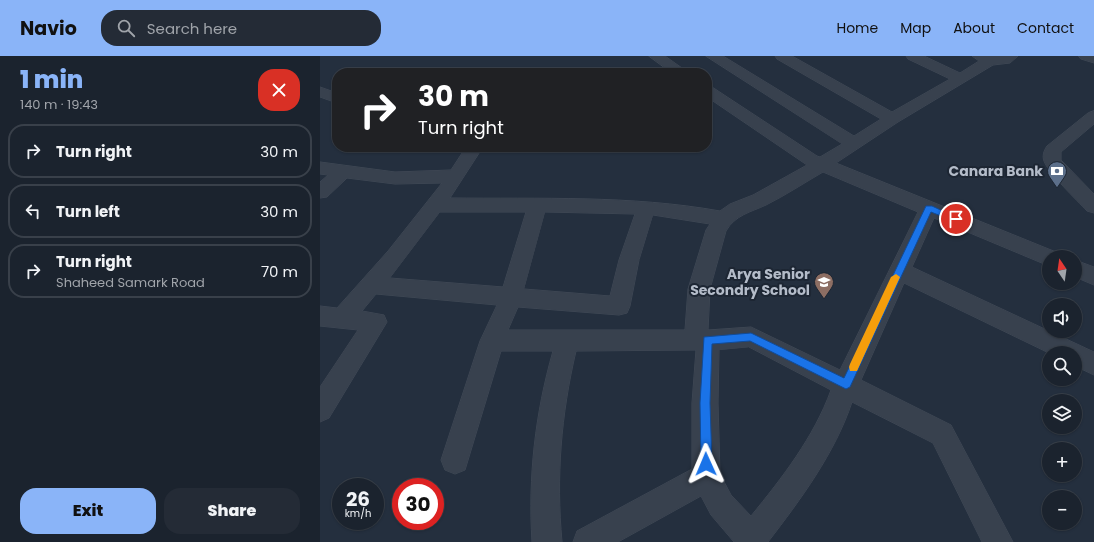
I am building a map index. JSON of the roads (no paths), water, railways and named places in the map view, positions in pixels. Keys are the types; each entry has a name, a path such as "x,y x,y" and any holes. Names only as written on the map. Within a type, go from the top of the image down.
{"street":[{"path":"656,56 674,68"},
{"path":"713,56 854,144"},
{"path":"782,56 892,119"},
{"path":"913,56 960,78"},
{"path":"929,208 846,384 832,423 785,497 750,541 721,505 706,477 705,403 699,289 716,230 723,218 737,209 760,200 821,165 892,119 960,78 984,59 1005,60 1011,56"},
{"path":"1086,56 1094,59"},
{"path":"320,92 332,96"},
{"path":"712,93 811,160 821,165 1042,255"},
{"path":"1094,116 1053,150 1052,155 1056,165 1094,206"},
{"path":"331,317 372,285 435,205 472,152"},
{"path":"320,168 395,178 456,176"},
{"path":"320,192 342,172"},
{"path":"435,205 537,205 646,208 695,212 723,218"},
{"path":"455,460 492,341 511,297 537,205"},
{"path":"372,285 619,306 629,260 646,208"},
{"path":"899,271 1057,346"},
{"path":"1082,271 1094,276"},
{"path":"320,409 346,365 376,322 331,317"},
{"path":"492,341 702,340 751,337 942,434 998,542"},
{"path":"547,542 544,505 545,454 556,380 567,341"},
{"path":"1082,358 1094,364"},
{"path":"588,542 706,477"}],"place":[{"name":"Canara Bank","path":"1057,188"},
{"name":"Arya Senior Secondry School","path":"824,299"}]}
